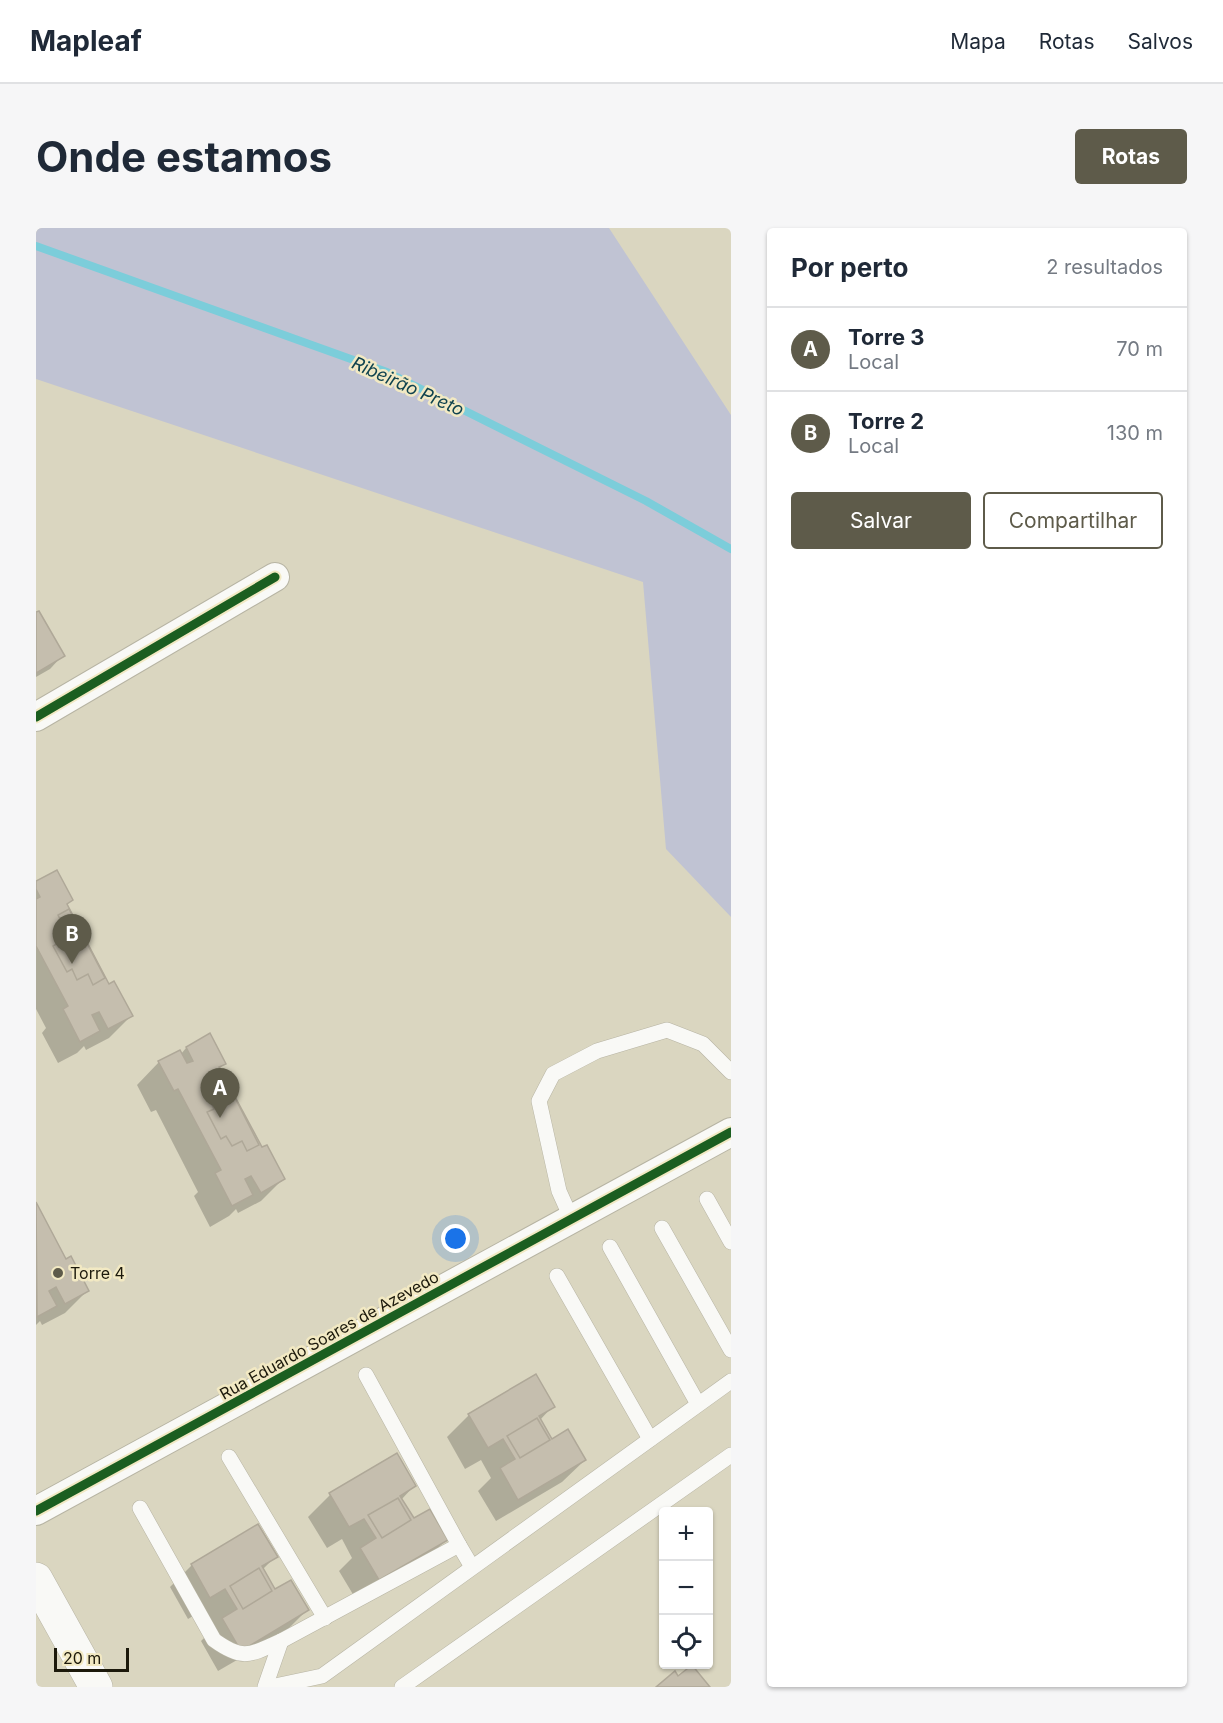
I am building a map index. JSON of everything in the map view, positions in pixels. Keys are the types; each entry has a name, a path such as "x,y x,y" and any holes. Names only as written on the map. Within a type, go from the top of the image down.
{"main road":[{"path":"36,1579 96,1687"}],"street":[{"path":"36,717 275,577"},
{"name":"Rua Eduardo Soares de Azevedo","path":"36,1511 731,1132"}],"lane":[{"path":"572,1220 559,1191 539,1101 553,1074 597,1051 667,1030 703,1044 731,1072"},
{"path":"706,1199 731,1242"},
{"path":"662,1228 731,1350"},
{"path":"610,1247 698,1404"},
{"path":"557,1275 650,1439"},
{"path":"366,1375 472,1567"},
{"path":"270,1687 322,1676 731,1381"},
{"path":"402,1687 731,1455"},
{"path":"229,1456 325,1618"},
{"path":"140,1508 214,1640 232,1653 254,1654 459,1545"},
{"path":"265,1687 281,1641"}],"shaded area":[{"path":"36,228 609,228 731,415 731,917 666,849 643,582 36,379"}],"building":[{"path":"39,611 65,656 36,673 36,612"},
{"path":"57,870 73,900 67,904 109,984 114,981 133,1016 108,1029 99,1012 92,1015 100,1031 80,1042 63,1009 68,1006 36,946 36,899 40,897 36,889 36,881"},
{"path":"69,909 105,978 93,985 88,974 77,980 72,969 67,972 53,946 60,942 54,932 64,927 58,915"},
{"path":"210,1033 226,1064 219,1067 262,1147 267,1145 285,1179 261,1193 251,1176 245,1179 253,1195 232,1206 215,1173 221,1170 178,1089 174,1091 158,1061 180,1050 187,1063 193,1061 186,1047"},
{"path":"224,1076 259,1145 247,1151 242,1141 232,1146 226,1136 221,1139 207,1112 214,1109 209,1099 218,1094 212,1082"},
{"name":"Torre 4","path":"36,1202 66,1259 71,1256 89,1291 65,1304 56,1287 49,1291 57,1306 37,1317"},
{"path":"536,1374 555,1407 539,1416 552,1439 568,1429 586,1460 518,1500 500,1468 515,1459 503,1439 488,1448 468,1414"},
{"path":"537,1418 550,1440 520,1458 507,1436"},
{"path":"397,1453 416,1486 400,1496 414,1518 430,1509 448,1540 379,1580 360,1548 376,1538 364,1519 349,1527 329,1493"},
{"path":"398,1498 411,1520 382,1538 368,1515"},
{"path":"258,1524 278,1557 262,1566 275,1589 291,1580 309,1610 241,1651 222,1618 237,1609 225,1589 210,1598 191,1564"},
{"path":"259,1568 272,1591 243,1609 230,1586"},
{"path":"687,1669 695,1669 710,1687 656,1687 675,1671 678,1676"}],"waterway":[{"name":"Ribeirão Preto","path":"36,246 387,372 646,501 731,549"}],"cycle path":[{"path":"36,717 275,577"},
{"path":"36,1511 731,1132"}],"place":[{"name":"Torre 2","path":"72,964"},
{"name":"Torre 3","path":"220,1118"},
{"name":"Torre 4","path":"58,1273"}]}
